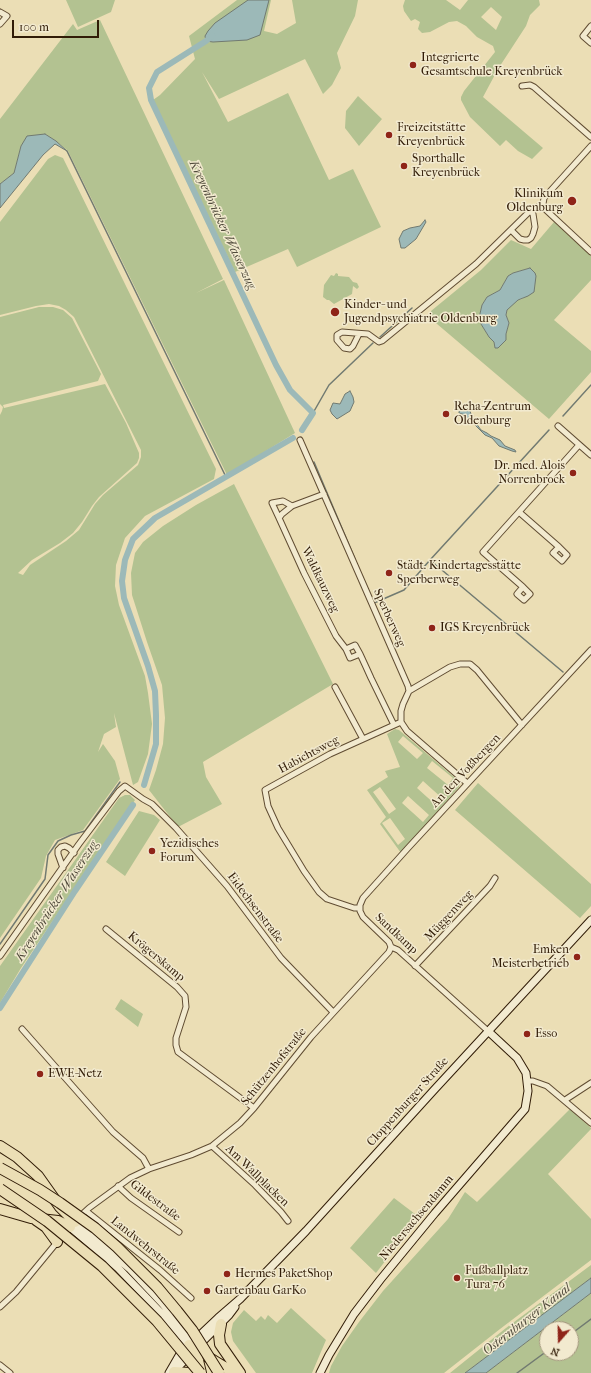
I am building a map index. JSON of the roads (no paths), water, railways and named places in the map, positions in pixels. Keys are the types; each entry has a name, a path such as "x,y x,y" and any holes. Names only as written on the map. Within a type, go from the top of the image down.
{"highway":[{"path":"0,1146 17,1157 38,1176 73,1224"},
{"path":"0,1168 29,1183 55,1200 77,1215 117,1247 157,1287 177,1311 192,1330 219,1373"},
{"path":"0,1189 47,1221 102,1266 156,1321 201,1373"},
{"path":"0,1209 30,1218 43,1224 57,1242"},
{"path":"30,1218 73,1224"},
{"path":"221,1324 219,1335 220,1344 226,1355 240,1373"},
{"path":"193,1346 199,1361 201,1373"},
{"path":"193,1346 234,1373"},
{"path":"172,1372 189,1373"}],"main road":[{"name":"Cloppenburger Straße","path":"172,1372 193,1346 321,1215 430,1094 591,920"},
{"path":"488,1031 517,1058 526,1073 528,1081"},
{"name":"Niedersachsendamm","path":"320,1373 354,1314 376,1285 435,1213 522,1114 525,1109 527,1098 528,1081"},
{"path":"73,1224 130,1269 162,1303 193,1346"},
{"name":"Cloppenburger Straße","path":"193,1346 221,1324 240,1299"}],"street":[{"path":"0,12 7,16 0,24"},
{"path":"591,26 583,36 591,43"},
{"path":"522,86 530,85 534,87 591,137"},
{"path":"591,146 544,198 543,204 546,210 591,252"},
{"path":"359,334 368,334 378,342 382,341 476,264 530,210 543,204"},
{"path":"511,230 520,239 528,240 531,238 534,234 535,227 533,214 530,210"},
{"path":"558,426 591,455"},
{"name":"Sperberweg","path":"300,440 409,691"},
{"path":"523,587 483,552 579,445"},
{"path":"279,518 292,506 324,494"},
{"name":"Waldkauzweg","path":"292,506 283,500 272,503 304,573 336,636 346,649"},
{"path":"519,512 559,547"},
{"path":"360,654 350,658 346,649 355,645 360,654 394,725"},
{"name":"An den Voßbergen","path":"360,908 360,903 363,898 467,783 591,650"},
{"path":"467,783 407,731 401,722 401,711 409,691 450,667 460,664 470,664 477,670 522,725"},
{"path":"335,687 363,739"},
{"name":"Habichtsweg","path":"265,790 330,754 401,722"},
{"name":"Eidechsenstraße","path":"74,852 119,791 125,786 152,804 176,828 227,886 281,958 333,1012"},
{"name":"Sandkamp","path":"265,790 268,806 278,828 304,871 319,892 327,899 354,908 360,908 363,917 390,942 391,947 398,950 488,1031"},
{"path":"0,956 63,868 74,852 65,846 58,850 63,868"},
{"name":"Müggenweg","path":"416,966 490,886 495,878"},
{"name":"Krögerskamp","path":"106,929 177,987 185,996 186,1007 176,1038 178,1052 254,1108"},
{"name":"Schützenhofstraße","path":"0,1307 16,1292 73,1224 86,1211 118,1186 130,1178 150,1169 191,1156 212,1146 240,1123 254,1108 299,1050 389,952 391,947"},
{"path":"22,1029 112,1132 143,1158 150,1169"},
{"path":"528,1081 534,1081 547,1086 591,1123"},
{"path":"565,1100 591,1083"},
{"name":"Am Wallplacken","path":"212,1146 276,1206 288,1221"},
{"name":"Gildestraße","path":"118,1186 131,1198 179,1232"},
{"name":"Landwehrstraße","path":"86,1211 160,1270 191,1298"},
{"path":"0,1365 10,1373"}],"water":[{"path":"248,0 269,0 260,35 247,40 206,41 205,36 215,23"},
{"path":"45,134 67,151 55,144 43,155 0,208 0,184 14,173 21,146 27,136"},
{"path":"425,220 426,222 416,239 405,248 401,248 399,239 403,231 420,226"},
{"path":"530,268 536,276 534,292 518,300 507,310 506,315 509,323 506,340 498,348 495,348 494,342 489,337 479,318 482,305 487,297 500,290 508,276"},
{"path":"350,391 354,402 350,411 337,419 330,410 333,403 340,404 345,394"},
{"path":"465,404 468,406 473,419 481,430 500,440 505,446 515,450 516,452 499,446 492,438 485,435 472,422 465,418 465,415 459,413"},
{"path":"591,1278 591,1293 554,1321 539,1321 539,1333 486,1373 465,1373"}],"waterway":[{"name":"Kreyenbrücker Wasserzug","path":"212,36 157,72 149,88 151,100 276,365 290,390 313,413 302,430"},
{"path":"67,151 226,477"},
{"path":"380,337 412,308"},
{"path":"313,413 329,385 373,343"},
{"path":"563,416 591,385"},
{"path":"430,560 549,430"},
{"name":"Kreyenbrücker Wasserzug","path":"144,785 156,744 155,691 148,666 124,598 122,581 125,560 133,539 155,518 293,438"},
{"path":"314,462 355,559"},
{"path":"374,603 404,590 430,560 563,672"},
{"path":"0,944 45,879 48,855 58,841 85,831 120,782"},
{"name":"Kreyenbrücker Wasserzug","path":"0,1008 75,891 133,805"},
{"path":"579,1328 591,1319"},
{"path":"517,1373 539,1357"}],"place":[{"name":"Integrierte Gesamtschule Kreyenbrück","path":"413,65"},
{"name":"Freizeitstätte Kreyenbrück","path":"389,135"},
{"name":"Sporthalle Kreyenbrück","path":"404,166"},
{"name":"Klinikum Oldenburg","path":"572,201"},
{"name":"Kinder- und Jugendpsychiatrie Oldenburg","path":"335,312"},
{"name":"Reha-Zentrum Oldenburg","path":"446,414"},
{"name":"Dr. med. Alois Norrenbrock","path":"573,473"},
{"name":"Städt. Kindertagesstätte Sperberweg","path":"389,573"},
{"name":"IGS Kreyenbrück","path":"432,628"},
{"name":"Yezidisches Forum","path":"152,851"},
{"name":"Emken Meisterbetrieb","path":"577,957"},
{"name":"Esso","path":"527,1034"},
{"name":"EWE-Netz","path":"40,1074"},
{"name":"Hermes PaketShop","path":"227,1274"},
{"name":"Fußballplatz Tura 76","path":"457,1278"},
{"name":"Gartenbau GarKo","path":"207,1291"}],"water label":[{"name":"Osternburger Kanal","path":"527,1320"}]}
